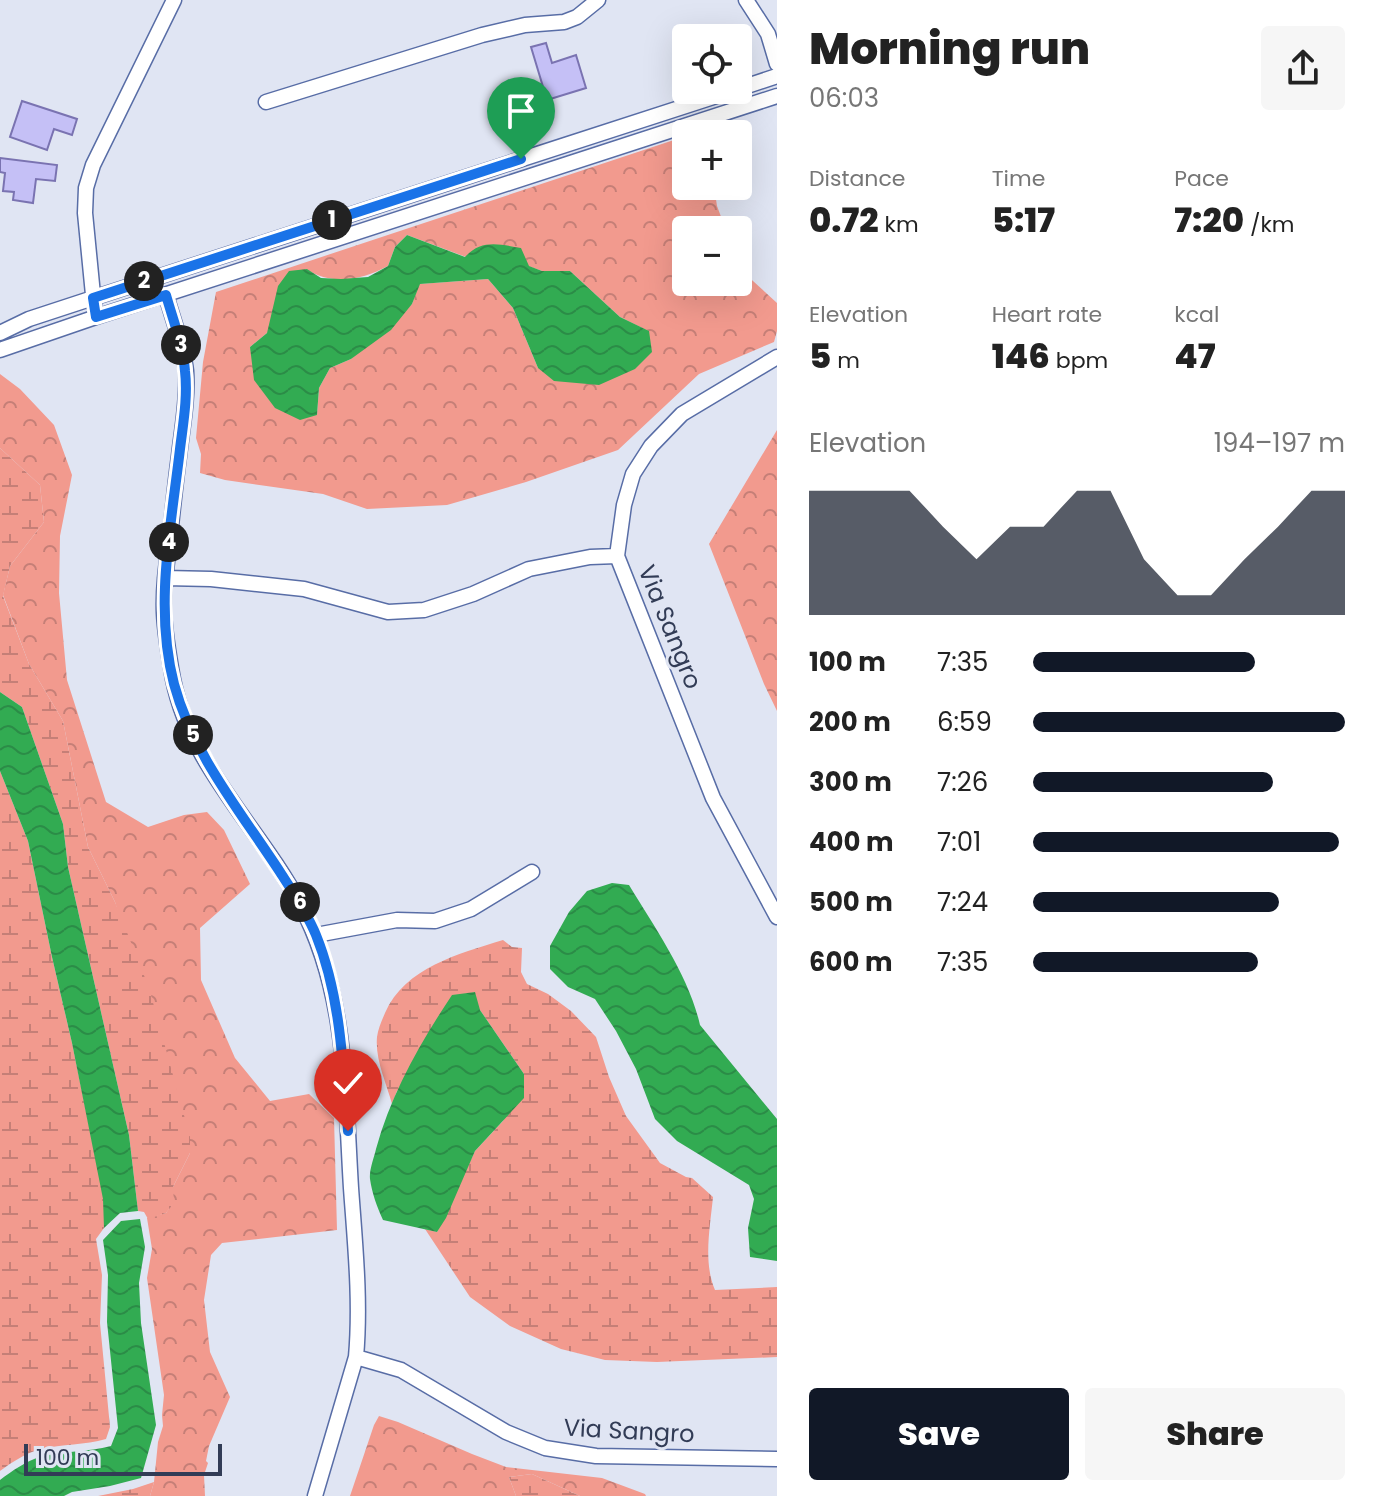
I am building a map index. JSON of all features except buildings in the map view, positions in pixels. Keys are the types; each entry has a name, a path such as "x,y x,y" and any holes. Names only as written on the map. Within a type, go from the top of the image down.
{"street":[{"path":"96,317 85,213 86,188 93,165 174,0"},
{"path":"266,102 482,35 525,25 564,22 577,17 598,0"},
{"path":"746,0 768,34 777,64"},
{"path":"752,84 777,76"},
{"path":"0,350 777,96"},
{"path":"0,333 29,319 690,104"},
{"path":"166,295 186,373 165,578 167,647 174,684 189,726 209,767 299,901 316,935 334,995 342,1048 358,1298 356,1357 315,1496"},
{"name":"Via Sangro","path":"777,357 682,414 651,446 633,474 624,505 617,556 713,798 777,917"},
{"path":"165,578 211,579 304,589 388,612 412,611 473,594 529,569 590,557 617,556"},
{"path":"316,935 397,920 435,921 471,909 532,872"},
{"name":"Via Sangro","path":"356,1357 401,1370 506,1432 545,1448 596,1456 777,1459"}],"green space":[{"path":"672,141 672,200 716,200 721,216 672,216 672,296 752,296 752,280 777,303 774,342 699,374 618,450 447,505 367,509 323,494 225,480 200,473 201,454 196,438 203,362 216,292","holes":["407,235 466,257 542,271 570,271 620,317 648,331 538,368 513,308 488,279 419,284 412,304 351,359 330,368 319,388 317,415 250,347 267,333 306,269 326,278 347,279 368,275 388,266 395,247"]},
{"path":"0,374 20,389 54,425 72,475 60,536 59,593 67,680 106,802 148,827 184,815 207,812 224,830 250,884 200,928 201,980 235,1058 270,1101 309,1094 334,1118 337,1230 222,1243 211,1255 204,1300 210,1352 230,1397 209,1446 204,1475 205,1496 150,1496 163,1426 164,1395 147,1278 152,1249 147,1218 166,1213 173,1203 173,1187 190,1153 115,902 88,847 63,721 29,664 3,595 10,566 44,522 40,485 0,448"},
{"path":"777,430 777,711 709,544"},
{"path":"0,448 40,485 44,522 10,566 3,596 29,664 63,721 88,847 115,902 149,988 190,1137 190,1153 173,1187 174,1203 166,1213 148,1219 144,1212 138,1211 129,1135 68,867 63,824 22,707 0,692"},
{"path":"0,771 28,841 104,1199 104,1228 96,1239 102,1275 100,1323 110,1427 106,1439 41,1449 19,1458 0,1471"},
{"path":"503,940 512,947 522,948 521,972 527,984 548,994 571,1011 596,1037 626,1116 660,1163 692,1178 713,1197 708,1256 715,1290 777,1287 777,1357 657,1362 605,1360 561,1349 510,1326 470,1297 425,1229 437,1232 475,1151 503,1121 524,1074 480,1010 397,1091 392,1104 378,1054 378,1031 394,997 420,973 452,957"},
{"path":"379,1416 506,1467 602,1478 646,1496 580,1496 532,1474 509,1477 516,1496 350,1496"},
{"path":"532,1474 580,1496 516,1496 509,1477"},
{"path":"154,1482 150,1496 98,1496 133,1489"}],"water":[{"path":"407,235 465,257 484,245 521,248 529,266 542,271 570,271 620,317 649,331 652,352 635,369 599,385 554,381 538,368 513,308 488,279 420,284 412,304 391,330 351,359 330,368 319,388 317,415 300,420 275,408 254,380 250,347 267,333 278,286 289,271 307,269 321,278 368,277 388,266 395,247"},
{"path":"0,692 22,707 63,824 68,867 129,1135 138,1211 120,1213 104,1228 103,1199 28,841 0,771"},
{"path":"612,883 629,885 680,971 700,1025 777,1119 777,1261 750,1257 748,1228 754,1199 749,1185 677,1141 655,1119 636,1069 595,999 568,987 550,969 550,946 569,912 587,891"},
{"path":"475,992 480,1010 524,1074 524,1098 475,1151 437,1232 383,1220 373,1195 370,1175 390,1108 418,1050 452,995"},
{"path":"140,1219 145,1247 139,1283 141,1323 156,1425 141,1478 64,1496 0,1496 0,1480 30,1461 48,1455 111,1446 118,1428 107,1322 108,1275 103,1240 121,1221"}],"route":[{"path":"348,1131 342,1048 334,995 316,935 299,901 209,767 189,726 174,684 167,647 165,578 186,373 166,295 96,317 93,298 521,159"}]}
